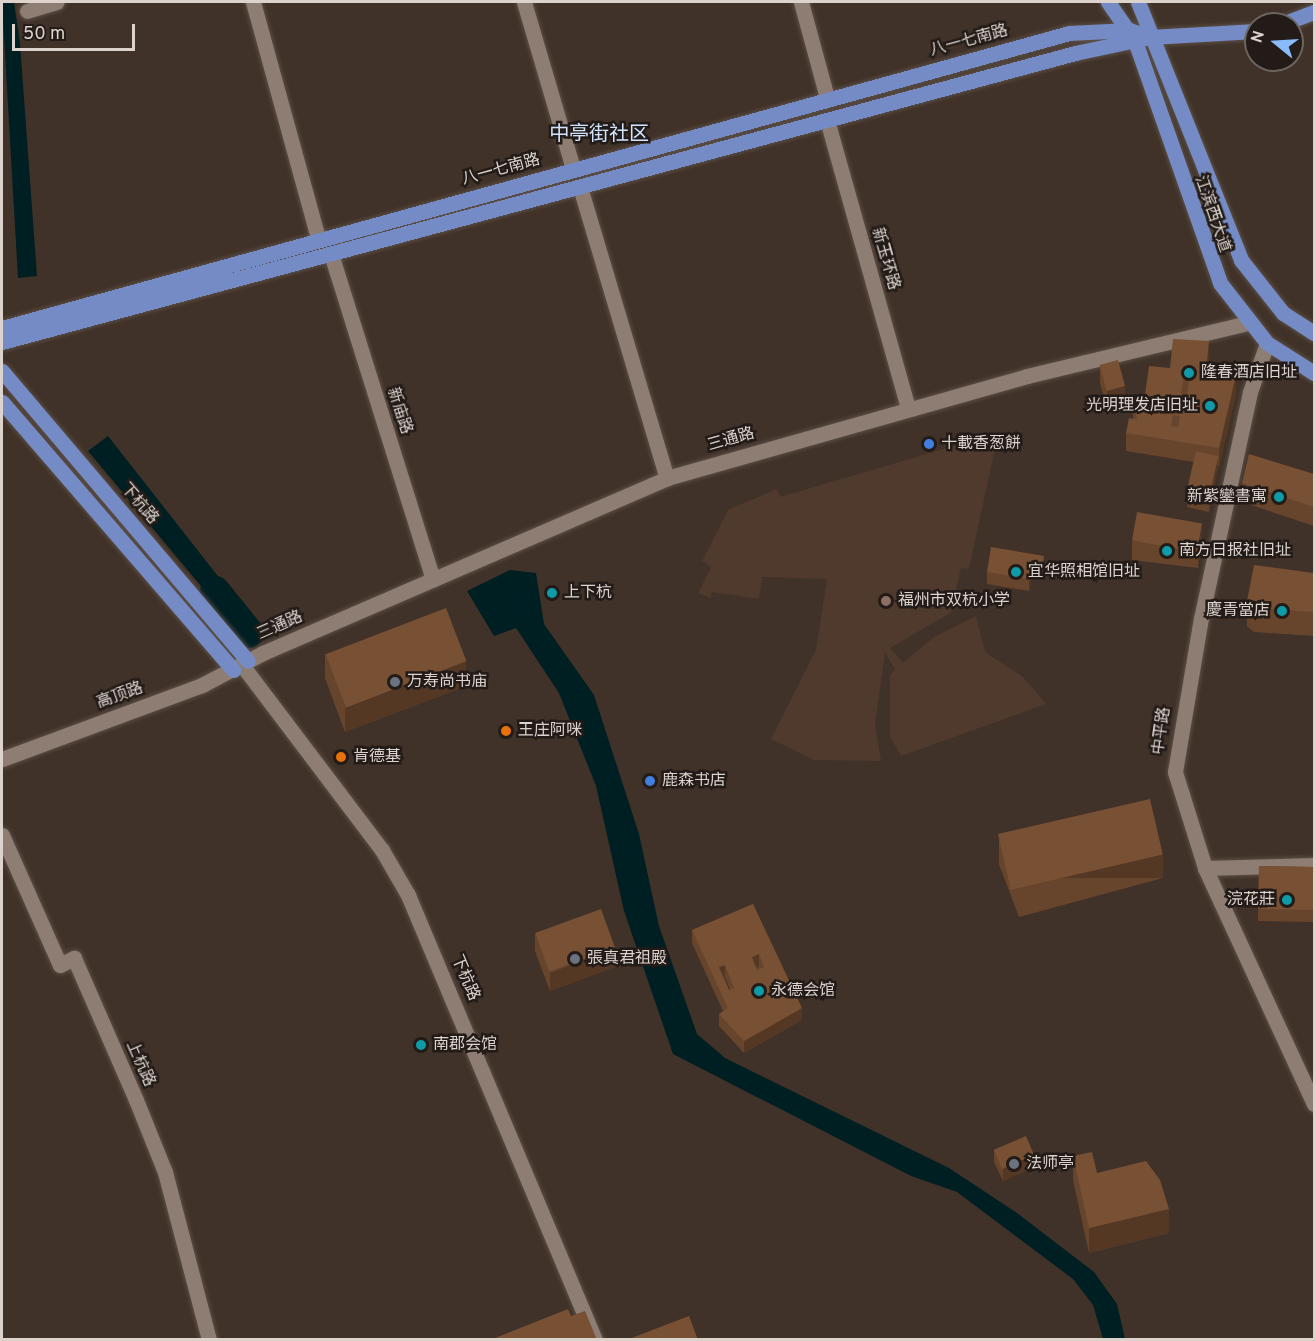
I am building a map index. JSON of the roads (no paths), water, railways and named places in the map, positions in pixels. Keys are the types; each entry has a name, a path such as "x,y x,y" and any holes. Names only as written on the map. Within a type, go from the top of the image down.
{"main road":[{"name":"江滨西大道","path":"1108,2 1132,35 1207,257 1248,323 1267,343 1314,373"},
{"name":"江滨西大道","path":"1138,2 1240,260 1283,313 1314,333"},
{"name":"八一七南路","path":"2,328 318,238 1069,33 1150,37 1244,31"},
{"name":"八一七南路","path":"2,342 827,120 1132,35"},
{"name":"下杭路","path":"2,371 241,665"},
{"name":"下杭路","path":"2,402 241,665"}],"street":[{"path":"27,11 57,2"},
{"path":"253,2 318,238"},
{"path":"524,2 573,169"},
{"path":"801,2 827,98"},
{"path":"1309,2 1314,10"},
{"name":"新玉环路","path":"827,120 908,408"},
{"path":"580,187 667,478"},
{"name":"新庙路","path":"331,254 433,579"},
{"name":"三通路","path":"241,665 667,478 908,408 1248,323"},
{"name":"中平路","path":"1267,343 1250,392 1177,739 1177,788 1204,868 1314,1104"},
{"name":"高顶路","path":"2,759 241,665"},
{"name":"下杭路","path":"241,665 382,850 408,895 595,1340"},
{"name":"上杭路","path":"2,835 60,965 74,958 136,1100 165,1172 209,1340"},
{"path":"1204,868 1314,865"}],"water":[{"path":"2,2 14,2 20,43 37,276 18,278"},
{"path":"108,436 250,617 236,628 88,451"},
{"path":"510,570 536,573 544,624 594,695 639,834 659,926 697,1034 725,1058 949,1168 1017,1213 1094,1272 1117,1304 1125,1339 1103,1339 1093,1305 1073,1279 957,1192 911,1176 673,1054 624,911 596,786 559,693 516,628 494,636 467,591"}],"waterway":[{"path":"215,591 249,633"}],"place":[{"name":"隆春酒店旧址","path":"1189,373"},
{"name":"光明理发店旧址","path":"1210,406"},
{"name":"十載香葱餅","path":"929,444"},
{"name":"新紫鑾書寓","path":"1279,497"},
{"name":"南方日报社旧址","path":"1167,551"},
{"name":"宜华照相馆旧址","path":"1016,572"},
{"name":"上下杭","path":"552,593"},
{"name":"福州市双杭小学","path":"886,601"},
{"name":"慶青當店","path":"1282,611"},
{"name":"万寿尚书庙","path":"395,682"},
{"name":"王庄阿咪","path":"506,731"},
{"name":"肯德基","path":"341,757"},
{"name":"鹿森书店","path":"650,781"},
{"name":"浣花莊","path":"1287,900"},
{"name":"張真君祖殿","path":"575,959"},
{"name":"永德会馆","path":"759,991"},
{"name":"南郡会馆","path":"421,1045"},
{"name":"法师亭","path":"1014,1164"}],"district":[{"name":"中亭街社区","path":"599,135"}]}
